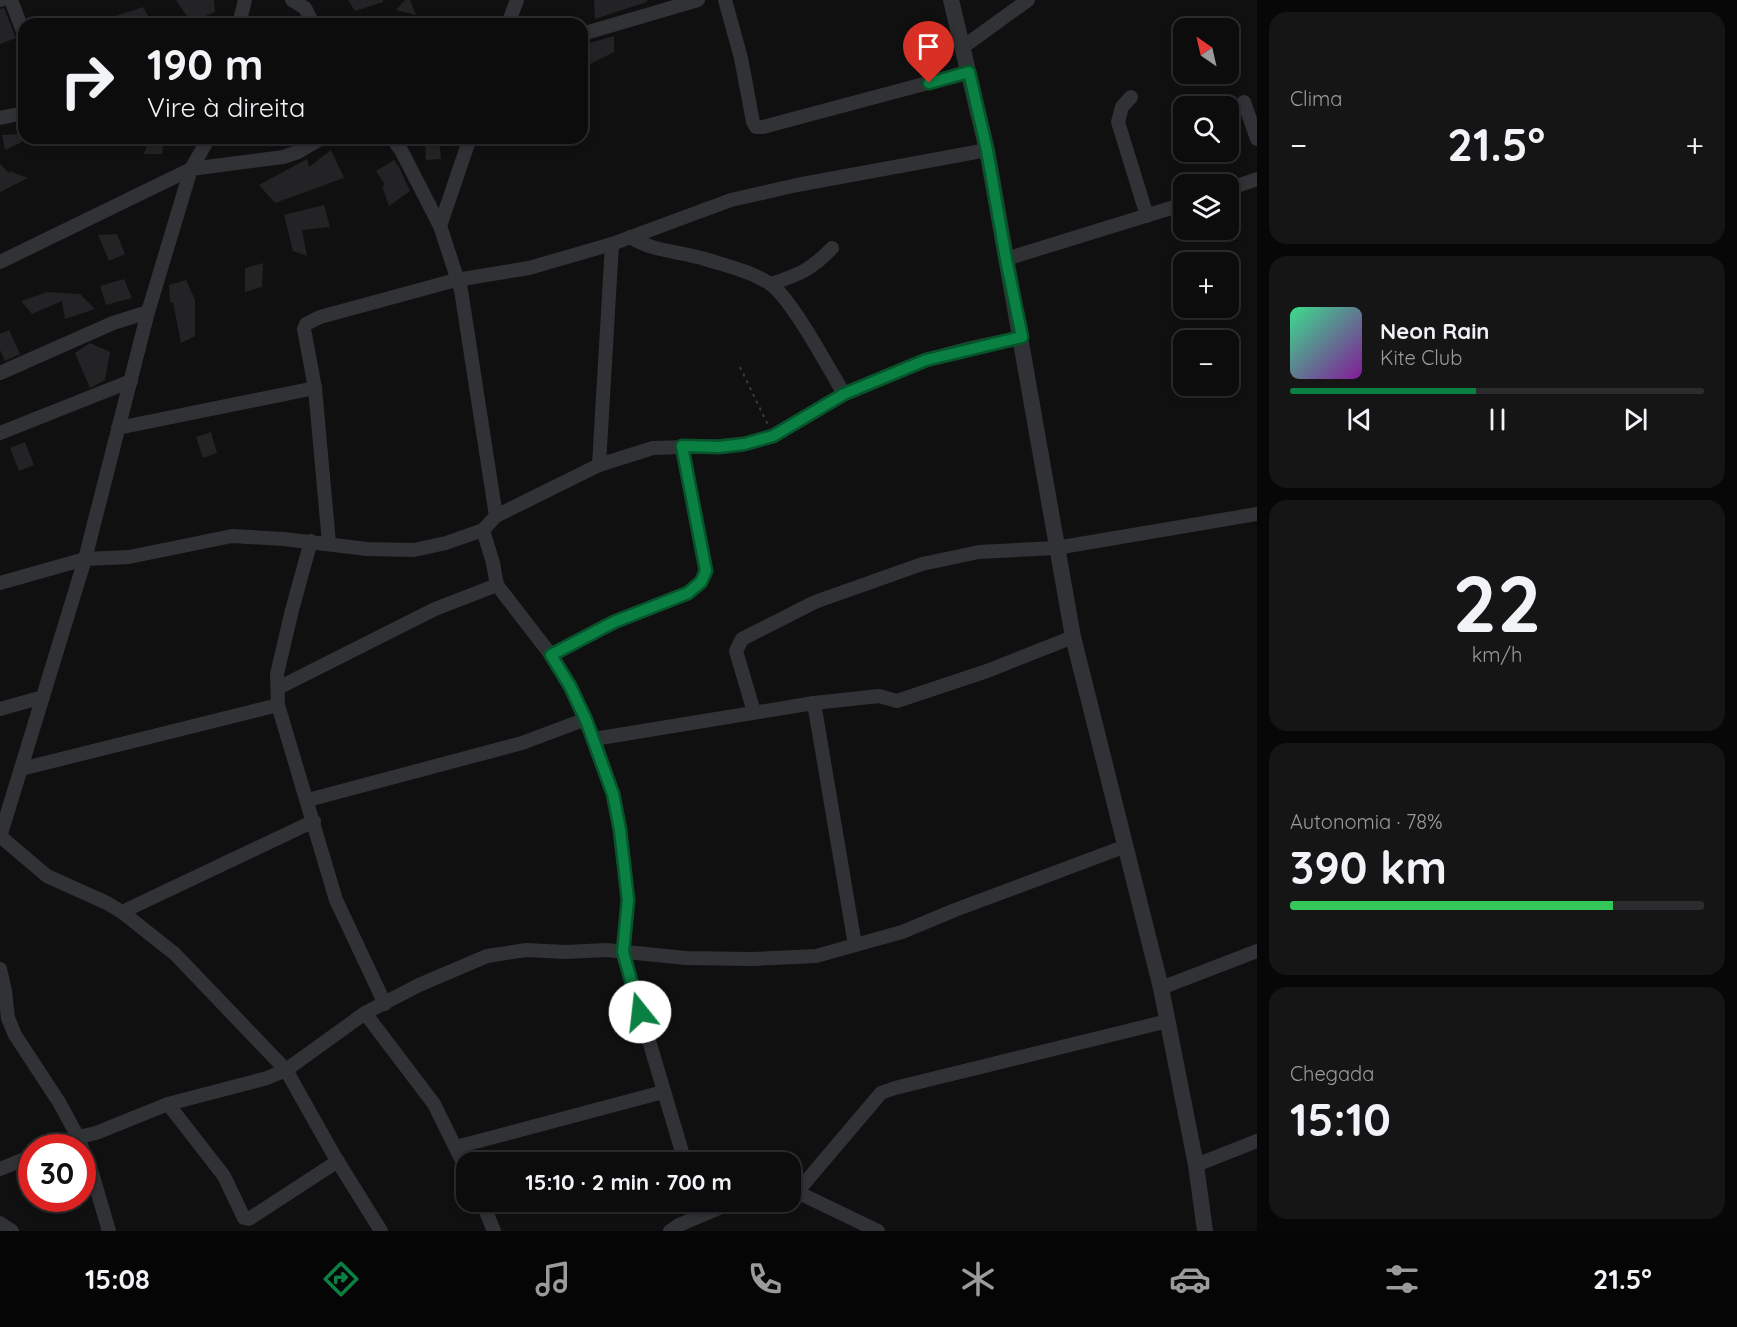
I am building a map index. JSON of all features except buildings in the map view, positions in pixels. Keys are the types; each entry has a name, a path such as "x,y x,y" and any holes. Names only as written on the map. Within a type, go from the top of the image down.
{"street":[{"path":"11,0 18,18"},
{"path":"240,18 245,0"},
{"path":"292,0 305,8 310,18"},
{"path":"510,18 517,0"},
{"path":"588,32 698,0"},
{"path":"725,0 756,127 969,72"},
{"path":"951,0 987,150 1022,337 1056,548 1073,637 1161,988 1196,1165 1205,1231"},
{"path":"963,47 1028,0"},
{"path":"1131,98 1122,107 1118,122 1147,216"},
{"path":"1244,102 1257,139"},
{"path":"0,118 18,114"},
{"path":"206,144 191,169 148,312 85,559 0,837 47,876 122,912 175,954 286,1070 381,1231"},
{"path":"0,262 191,169 284,157 312,144"},
{"path":"396,144 440,226 460,290 496,516"},
{"path":"440,226 468,144"},
{"path":"329,543 315,388 304,330 306,324 320,317 456,280 529,268 612,244 731,200 797,185 987,150"},
{"path":"1239,185 1257,179"},
{"path":"1006,259 1173,208"},
{"path":"630,237 651,248 687,253 742,271 771,284 789,304 844,394"},
{"path":"599,465 612,244"},
{"path":"771,284 803,273 832,248"},
{"path":"0,373 113,323 148,312"},
{"path":"0,583 85,559 129,557 232,536 311,541 367,549 414,550 446,543 483,530 496,516 599,465 653,448 719,447 744,444 773,436 844,394 926,360 1022,337"},
{"path":"0,433 131,381"},
{"path":"118,428 315,388"},
{"path":"551,655 614,622 688,593 701,582 706,571 682,446"},
{"path":"754,712 736,651 742,639 815,602 922,564 979,552 1056,548 1257,514"},
{"path":"483,530 493,563 496,585 551,655 570,686 594,739 613,794 620,830 628,900 623,952 682,1152"},
{"path":"311,541 292,610 278,674 278,705 336,900 385,1004"},
{"path":"278,688 435,609 496,585"},
{"path":"594,739 814,704 879,696 897,701 987,671 1073,637"},
{"path":"0,709 43,697"},
{"path":"814,704 855,945"},
{"path":"21,769 278,705"},
{"path":"308,800 522,743 586,720"},
{"path":"122,912 314,821"},
{"path":"95,1134 168,1104 267,1078 286,1070 365,1013 419,985 488,956 526,950 565,952 606,950 686,957 752,959 816,956 902,932 1126,846"},
{"path":"1161,988 1257,951"},
{"path":"1,976 8,1018 15,1035 59,1102 76,1134"},
{"path":"365,1013 434,1104 459,1152"},
{"path":"801,1184 881,1093 1168,1021"},
{"path":"456,1146 663,1092"},
{"path":"168,1104 224,1176 244,1218 249,1219 338,1161"},
{"path":"1196,1165 1257,1141"},
{"path":"0,1168 18,1161"},
{"path":"96,1187 109,1231"},
{"path":"801,1195 878,1231"},
{"path":"486,1212 494,1231"},
{"path":"670,1231 695,1212"},
{"path":"0,1222 12,1231"}],"path":[{"path":"740,368 773,436"}],"route":[{"path":"640,1012 623,952 628,900 620,830 613,794 586,720 570,686 551,655 614,622 688,593 701,582 706,571 682,446 719,447 744,444 773,436 844,394 926,360 1022,337 987,150 969,72 929,83"}]}
